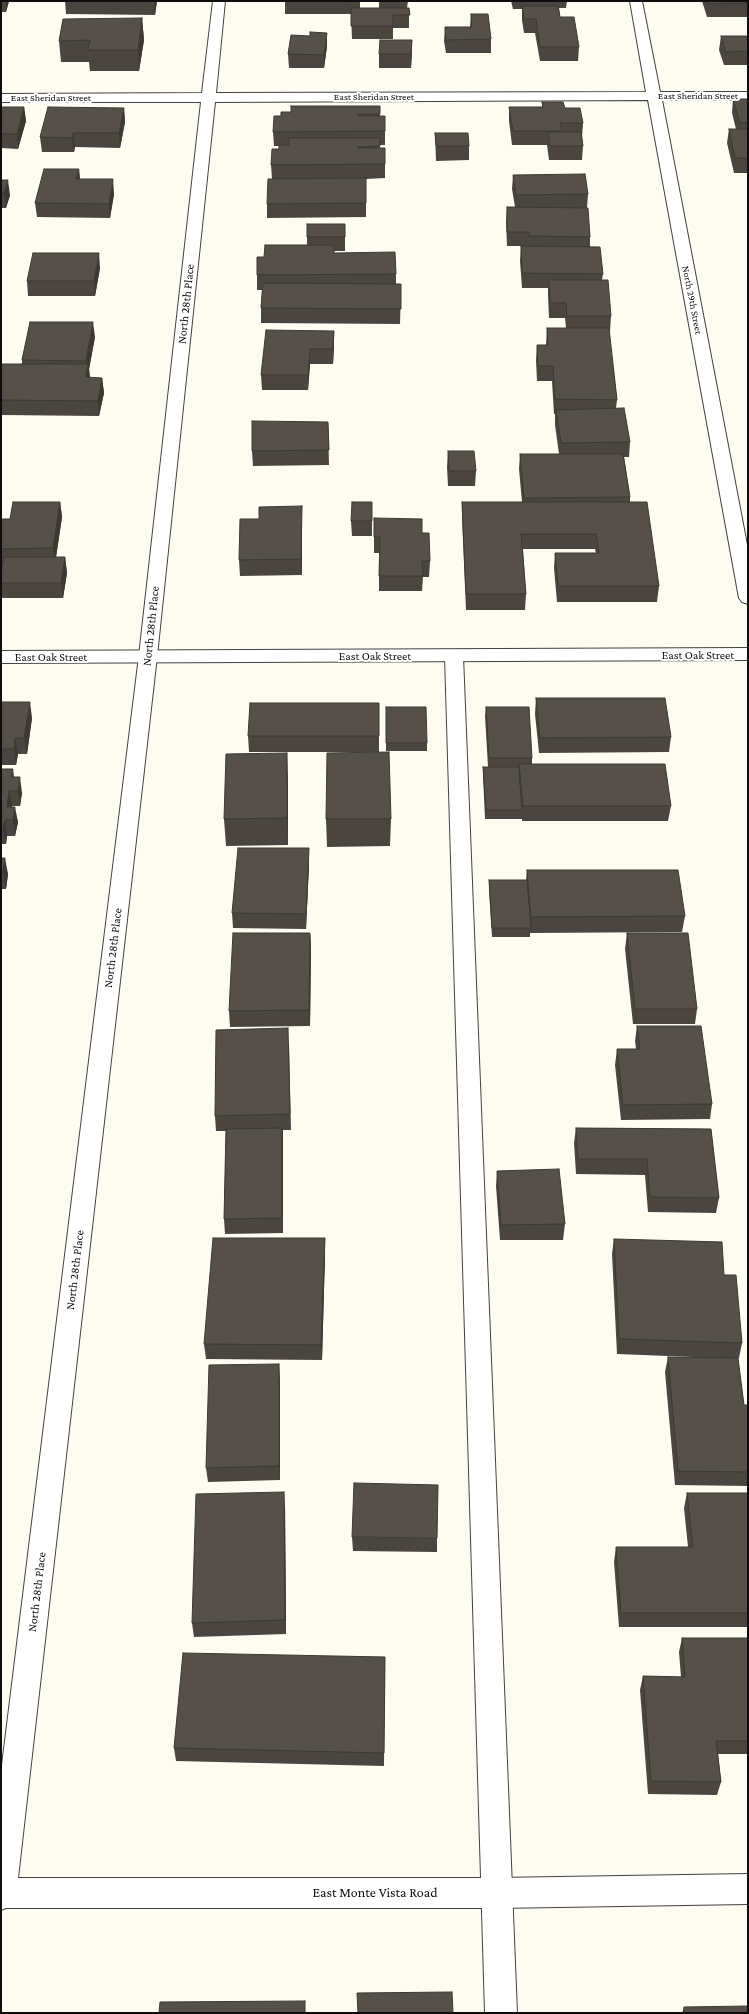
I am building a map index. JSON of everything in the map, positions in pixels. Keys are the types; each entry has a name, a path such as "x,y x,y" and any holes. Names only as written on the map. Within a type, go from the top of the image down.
{"street":[{"name":"North 28th Place","path":"1,1894 148,656 219,1"},
{"name":"North 29th Street","path":"636,1 748,598"},
{"name":"East Sheridan Street","path":"1,98 748,96"},
{"name":"East Oak Street","path":"1,657 748,654"},
{"path":"454,656 500,2013"},
{"name":"East Monte Vista Road","path":"1,1894 496,1894 748,1889"}],"building":[{"path":"707,1 748,1 748,3 708,4"},
{"path":"522,6 558,6 560,17 574,17 579,47 540,47 536,19 524,19"},
{"path":"351,8 409,8 410,15 393,15 393,26 351,26"},
{"path":"471,14 488,14 491,39 446,40 445,27 472,27"},
{"path":"142,18 138,50 88,50 90,40 59,41 63,19"},
{"path":"310,32 327,33 324,55 288,54 291,35 310,36"},
{"path":"721,36 748,36 748,51 726,52"},
{"path":"380,40 412,40 411,54 379,54"},
{"path":"733,99 748,99 748,122 740,123"},
{"path":"542,102 563,102 565,108 580,108 583,123 560,123 562,131 513,131 509,107 543,107"},
{"path":"291,106 380,106 380,114 358,114 358,116 385,116 385,131 273,132 274,116 281,116 281,112 291,112"},
{"path":"1,107 24,107 17,134 1,134"},
{"path":"48,107 124,108 119,133 73,133 72,138 40,137"},
{"path":"729,129 748,129 748,158 735,158"},
{"path":"548,132 581,132 583,146 550,146"},
{"path":"435,133 468,133 469,146 436,146"},
{"path":"289,138 380,138 380,146 358,148 385,148 385,164 271,165 272,149 279,149 279,145 289,145"},
{"path":"44,169 79,169 76,179 113,179 109,204 35,203"},
{"path":"585,174 588,194 516,195 513,175"},
{"path":"366,178 366,203 267,204 268,179"},
{"path":"1,180 8,180 4,193 1,193"},
{"path":"507,207 588,208 590,237 529,236 529,232 507,232"},
{"path":"307,224 345,224 345,237 307,237"},
{"path":"265,245 334,245 334,253 395,252 396,274 257,275 257,257 264,257"},
{"path":"521,246 600,247 603,274 522,273"},
{"path":"33,253 99,253 94,281 27,281"},
{"path":"549,280 608,280 611,316 567,316 566,303 550,303"},
{"path":"263,283 401,284 401,309 261,308"},
{"path":"30,322 93,322 86,361 22,360"},
{"path":"547,328 609,328 617,400 555,399 553,366 538,366 537,345 548,345"},
{"path":"266,330 334,331 333,349 310,349 308,375 261,375"},
{"path":"1,364 88,364 86,377 102,378 98,401 1,400"},
{"path":"624,408 630,442 561,443 556,410"},
{"path":"252,421 328,422 329,450 252,451"},
{"path":"448,451 474,451 476,471 449,471"},
{"path":"520,454 623,454 630,497 524,498"},
{"path":"13,502 60,502 53,548 1,549 1,519 10,519"},
{"path":"352,502 372,502 372,521 351,521"},
{"path":"462,502 647,502 659,586 558,586 555,553 599,553 596,534 521,534 526,594 466,594"},
{"path":"302,506 301,559 239,560 240,519 259,519 259,507"},
{"path":"374,518 422,519 422,533 429,533 430,561 422,561 423,576 379,576 380,537 374,537"},
{"path":"4,557 65,557 61,583 1,583 1,572"},
{"path":"536,698 665,698 671,737 540,738"},
{"path":"1,702 30,702 24,738 15,738 14,749 1,749"},
{"path":"250,703 379,703 379,736 248,736"},
{"path":"386,707 426,707 427,743 386,743"},
{"path":"486,707 529,707 532,758 489,758"},
{"path":"389,752 391,819 326,819 327,753"},
{"path":"287,753 287,818 224,819 226,754"},
{"path":"519,764 665,764 671,806 523,806"},
{"path":"483,767 519,767 522,810 486,810"},
{"path":"1,769 13,769 11,777 20,777 18,791 9,791 7,807 15,807 13,820 5,820 3,829 1,829"},
{"path":"238,848 309,848 306,914 232,913"},
{"path":"1,858 5,858 3,873 1,873"},
{"path":"527,870 678,870 685,916 531,917"},
{"path":"489,880 527,880 531,928 492,928"},
{"path":"233,933 310,933 309,1010 229,1011"},
{"path":"627,933 688,933 697,1009 635,1009"},
{"path":"637,1026 701,1026 712,1104 623,1105 617,1049 640,1049"},
{"path":"288,1028 290,1114 215,1116 216,1030"},
{"path":"282,1128 282,1218 224,1219 226,1129"},
{"path":"576,1128 711,1129 719,1198 650,1197 647,1159 578,1159"},
{"path":"559,1169 565,1224 501,1225 497,1171"},
{"path":"213,1238 325,1238 321,1345 204,1344"},
{"path":"614,1239 722,1242 724,1275 736,1275 742,1343 619,1339"},
{"path":"668,1357 738,1358 744,1405 748,1405 748,1472 678,1471"},
{"path":"279,1364 279,1466 206,1468 209,1365"},
{"path":"354,1483 438,1485 437,1538 352,1537"},
{"path":"284,1492 285,1620 192,1623 196,1494"},
{"path":"687,1493 748,1493 748,1613 621,1613 616,1547 693,1547"},
{"path":"682,1638 748,1638 748,1741 716,1741 721,1782 651,1781 643,1676 685,1677"},
{"path":"183,1653 385,1657 384,1753 174,1748"},
{"path":"452,1992 453,2013 358,2013 357,1993"},
{"path":"305,2001 305,2013 159,2013 160,2002"},
{"path":"748,2006 748,2013 684,2013 684,2007"}]}
